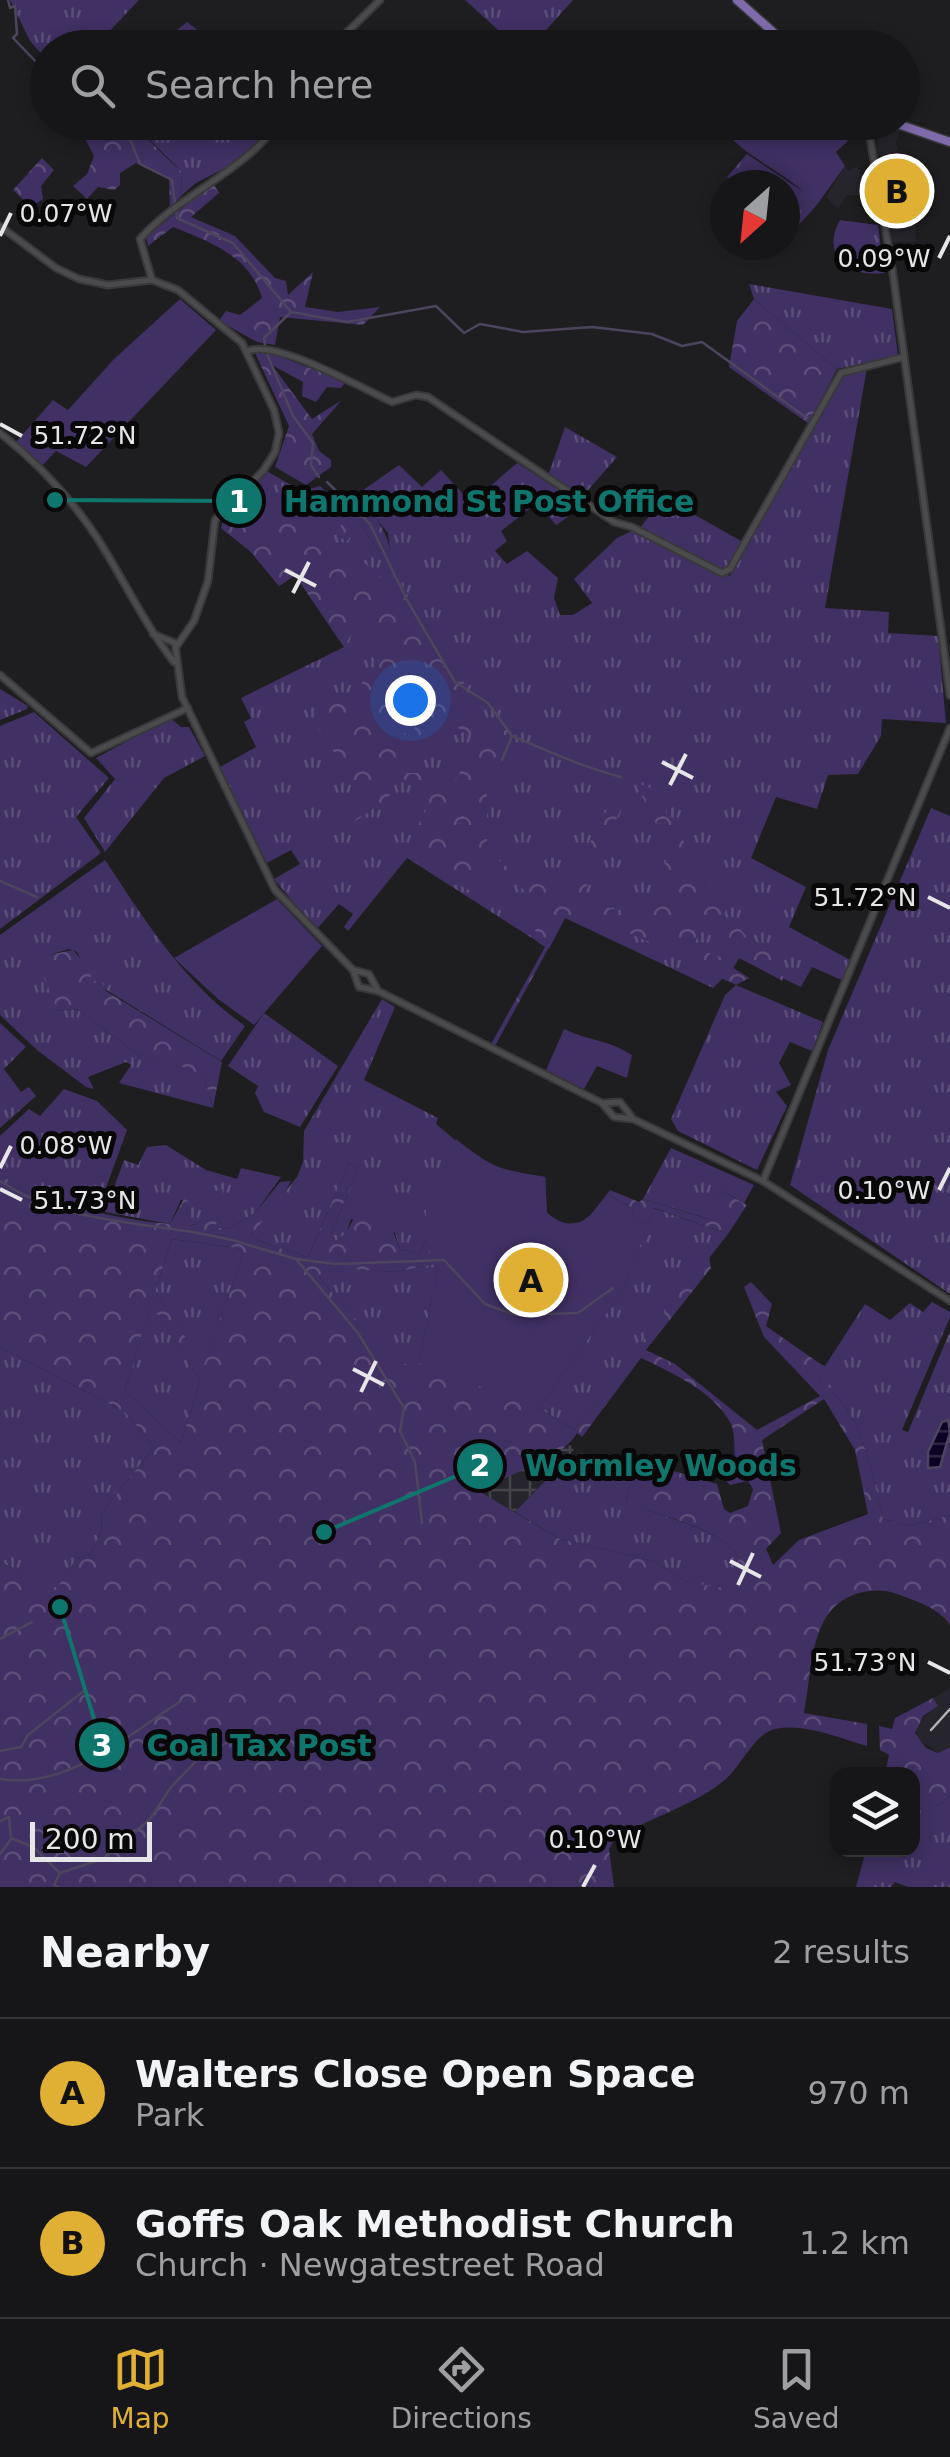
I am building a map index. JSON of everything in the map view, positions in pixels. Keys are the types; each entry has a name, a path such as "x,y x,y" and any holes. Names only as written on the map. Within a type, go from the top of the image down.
{"main road":[{"path":"737,0 771,30"},
{"path":"920,132 950,142"}],"street":[{"path":"349,30 380,0"},
{"path":"152,280 151,266 140,242 167,214 239,164 261,140"},
{"path":"870,140 950,696"},
{"path":"0,226 56,268 79,279 116,285 152,280 178,290 248,352 276,418 277,447 263,471 215,520 208,581 194,621 175,649 174,662 188,708 275,890 352,970 359,987 370,986 602,1104 611,1107 622,1103 624,1113 632,1118 763,1181 950,1300"},
{"path":"248,352 263,348 394,402 416,395 428,397 614,522 632,526 722,573 730,570 840,373 904,357"},
{"path":"0,433 59,486 97,537 153,634 174,662"},
{"path":"153,634 168,640 175,649"},
{"path":"168,640 184,634"},
{"path":"165,652 168,640"},
{"path":"165,652 175,649"},
{"path":"0,675 38,712 94,754 188,708"},
{"path":"763,1181 950,728"},
{"path":"352,970 371,976 370,986"},
{"path":"356,979 363,973"},
{"path":"611,1107 614,1116 624,1113"}],"shaded area":[{"path":"877,140 897,140 896,153 878,156"},
{"path":"845,166 849,171 857,166 874,197 847,195 838,209 826,197"},
{"path":"914,216 916,242 892,242 889,219"},
{"path":"948,1420 950,1432 940,1467 928,1468 928,1452 942,1422"},
{"path":"570,1445 574,1450 515,1512 481,1493 502,1477"},
{"path":"950,1688 950,1747 938,1753 917,1738 916,1725 937,1706 933,1698"}],"green space":[{"path":"10,0 139,0 111,30 30,30 30,41"},
{"path":"465,0 573,0 546,30 498,30"},
{"path":"187,22 198,30 177,30"},
{"path":"86,140 149,140 181,171 182,195 170,208 169,179 136,163 120,173 120,185 114,190 98,187 87,199 73,186 87,174 94,156"},
{"path":"150,140 258,140 240,160 196,183 182,195 181,171"},
{"path":"733,140 848,141 836,152 845,166 816,206 800,189 800,170 773,170"},
{"path":"747,154 771,170 733,170"},
{"path":"42,158 54,170 41,186 43,199 31,207 13,190"},
{"path":"213,183 219,193 191,217 235,236 275,278 286,281 288,295 313,272 305,307 338,312 380,307 363,325 280,317 275,345 257,342 223,323 220,319 226,311 240,315 262,298 248,271 227,252 173,227 148,246 146,237"},
{"path":"800,190 816,206 800,223"},
{"path":"840,220 878,225 884,273 860,272 842,262 834,244"},
{"path":"749,284 892,309 898,356 837,369 754,299"},
{"path":"180,299 216,330 86,467 56,451 43,465 16,442 53,400 68,410 114,359"},
{"path":"754,299 837,369 809,424 729,367 737,321"},
{"path":"263,350 346,382 341,388 327,387 316,402 302,396 303,382 272,365 312,419 342,400 312,434 319,451 331,460 331,467 306,485 275,467 289,426 255,353"},
{"path":"867,368 825,608 889,612 888,633 938,636 946,723 882,719 881,736 858,774 828,775 817,809 776,797 751,858 806,887 789,927 852,961 844,981 812,967 801,987 739,958 733,968 749,978 735,984 722,979 713,988 565,918 549,949 407,858 348,931 344,927 353,914 339,904 316,930 274,879 300,864 291,850 267,863 220,767 256,747 244,722 251,718 241,698 344,647 295,575 279,586 250,551 221,528 268,472 302,491 320,486 361,525 379,552 390,551 388,533 356,495 399,465 422,487 441,470 471,503 517,463 584,506 556,525 537,503 501,531 507,541 495,551 507,564 527,551 558,578 554,598 560,615 573,615 592,603 574,579 617,538 634,530 730,576 843,373"},
{"path":"565,427 617,457 582,497 548,476"},
{"path":"268,472 278,478 258,505 282,516 299,518 323,499 328,513 308,535 334,555 366,564 378,577 396,575 444,657 468,688 450,703 441,729 434,712 443,685 419,654 382,681 369,702 391,706 391,719 408,737 429,709 436,733 397,773 388,799 351,824 346,815 365,800 316,725 317,699 351,697 395,640 362,616 344,647 295,575 279,586 250,551 221,528 226,512"},
{"path":"343,493 374,515 390,551 379,552 361,525 347,541 340,537 342,510 332,494"},
{"path":"663,497 743,542 729,568 723,570 641,527"},
{"path":"0,689 28,706 27,709 0,720"},
{"path":"34,712 109,778 76,817 101,853 0,929 0,726"},
{"path":"170,718 181,727 189,727 205,756 164,778 105,852 84,818 115,779 96,758"},
{"path":"443,719 507,727 513,742 487,788 487,850 523,877 566,889 619,787 629,791 582,896 638,920 670,852 635,782 653,789 726,912 702,929 692,947 723,958 728,943 720,923 730,918 749,939 782,952 783,981 739,958 733,968 749,978 736,985 714,970 601,921 565,918 495,1046 491,1044 545,947 535,940 536,900 506,874 484,880 473,892 407,858 406,848 429,804 398,773 427,773 445,794 460,773 453,757 460,745 472,748 479,740"},
{"path":"931,808 950,816 950,1294 790,1185 828,1050"},
{"path":"105,860 151,929 185,971 245,1026 221,1061 92,981 77,952 69,949 49,955 47,982 58,1011 77,1009 136,1053 193,1069 205,1081 213,1108 119,1083 131,1065 126,1062 88,1077 94,1089 86,1087 37,1050 0,1015 0,935"},
{"path":"277,899 322,946 254,1025 218,999 174,958"},
{"path":"32,948 49,955 73,950 89,968 92,981 102,982 106,991 222,1062 213,1108 205,1081 193,1070 136,1053 77,1009 58,1011"},
{"path":"736,985 823,1022 812,1051 790,1042 779,1063 791,1085 776,1092 787,1106 757,1170 678,1131 671,1119 725,995"},
{"path":"382,999 395,1007 364,1080 438,1118 436,1124 482,1163 507,1172 545,1177 547,1213 557,1220 581,1222 607,1194 635,1215 636,1221 648,1224 653,1208 728,1234 574,1430 539,1408 624,1288 648,1228 440,1307 426,1169 426,1240 419,1254 400,1249 395,1233 351,1219 346,1234 336,1241 330,1236 358,1168 349,1163 308,1257 263,1243 251,1234 297,1177 303,1162 304,1131"},
{"path":"264,1013 338,1066 300,1127 264,1112 255,1093 258,1086 228,1066"},
{"path":"0,1023 26,1047 4,1069 21,1092 29,1087 36,1096 0,1128"},
{"path":"564,1029 632,1055 627,1078 597,1066 584,1089 546,1070"},
{"path":"64,1089 97,1101 127,1130 103,1196 91,1208 19,1190 0,1174 0,1136 29,1109 40,1116"},
{"path":"456,1139 497,1166 545,1177 547,1213 563,1224 585,1222 607,1194 632,1208 636,1221 648,1224 624,1288 539,1408 419,1364 437,1273 426,1240 428,1173 445,1172"},
{"path":"166,1145 206,1170 237,1179 241,1168 281,1177 255,1213 228,1229 216,1227 222,1190 201,1222 189,1226 189,1201 181,1200 170,1224 105,1212 124,1160 138,1165 147,1147"},
{"path":"671,1148 754,1185 744,1203 722,1191 709,1219 643,1199"},
{"path":"349,1163 358,1168 330,1236 336,1241 368,1203 385,1211 400,1249 419,1254 426,1240 426,1169 431,1167 486,1225 649,1228 624,1288 539,1408 574,1430 709,1255 711,1268 646,1350 675,1364 757,1430 820,1396 764,1337 744,1287 751,1282 772,1304 766,1326 819,1363 819,1379 856,1425 883,1519 910,1526 950,1515 950,1625 926,1606 878,1590 842,1600 830,1612 816,1642 804,1713 867,1724 867,1746 810,1730 786,1728 768,1732 714,1788 615,1838 609,1849 614,1887 0,1887 0,1562 57,1588 77,1558 90,1555 102,1530 101,1514 154,1447 125,1412 0,1347 0,1174 57,1202 151,1222 170,1224 184,1199 189,1201 190,1226 201,1222 207,1193 223,1189 216,1227 228,1229 255,1213 280,1182 291,1181 280,1202 251,1234 263,1243 308,1257","holes":["172,1239 237,1248 243,1253 204,1365 155,1291","434,1264 437,1273 419,1364 394,1364 319,1277 324,1267 396,1272","151,1304 200,1380 181,1443 125,1391","641,1358 691,1384 724,1412 731,1424 737,1470 726,1481 730,1485 748,1481 753,1489 748,1506 730,1513 724,1509 717,1484 637,1460 626,1501 703,1530 730,1547 740,1559 731,1589 687,1582 654,1561 560,1539 482,1493 558,1452 577,1433 582,1437","824,1399 855,1450 868,1514 799,1540 773,1565 766,1549 781,1533 762,1440"]},
{"path":"610,1190 639,1202 643,1199 708,1219 722,1191 747,1205 728,1234 654,1208 648,1224 636,1221 632,1208 607,1194"},
{"path":"172,1239 237,1248 243,1253 204,1366 155,1291"},
{"path":"434,1264 437,1273 419,1364 394,1365 319,1277 323,1266 396,1272"},
{"path":"932,1302 950,1312 950,1317 902,1430 908,1432 950,1331 950,1515 910,1526 883,1519 863,1442 846,1408 819,1379 819,1363 825,1366 865,1304 890,1320 910,1303 923,1312"},
{"path":"151,1303 200,1380 181,1443 125,1391"},
{"path":"0,1347 125,1412 154,1447 101,1514 102,1530 90,1555 77,1558 57,1589 0,1562"},
{"path":"581,1453 599,1460 583,1478 568,1467"},
{"path":"599,1459 634,1475 626,1500 703,1530 730,1547 740,1559 736,1586 726,1591 687,1582 654,1561 560,1539 515,1512 547,1479 552,1482 568,1467 583,1478"},
{"path":"933,1698 938,1706 923,1716 915,1733 926,1748 938,1753 950,1747 950,1795 941,1805 920,1807 920,1767 886,1767 889,1755 880,1750 879,1726 892,1729 895,1718"},
{"path":"950,1795 950,1887 908,1887 895,1882 891,1887 856,1887 864,1857 920,1857 920,1806 941,1805"}],"waterway":[{"path":"8,0 10,8 15,6 17,34 13,38 30,56"},
{"path":"130,140 140,164 172,180 177,218 233,243 291,312 347,322 436,306 464,333 480,324 523,332 592,327 652,334 682,346 702,342 807,418"},
{"path":"265,346 264,338 290,313"},
{"path":"267,354 293,416 313,443 311,465 319,477"},
{"path":"327,482 370,524 407,600 455,682 488,703 512,736"},
{"path":"502,760 512,736 621,777"},
{"path":"0,881 37,897"},
{"path":"0,1181 28,1197 87,1216 243,1243"},
{"path":"245,1244 296,1259 358,1333 404,1408 400,1431 415,1462 422,1523"},
{"path":"296,1259 335,1264 444,1260 485,1304 515,1315 578,1313 613,1288"},
{"path":"0,1639 32,1622"},
{"path":"0,1751 21,1747 28,1735 85,1690"},
{"path":"0,1779 25,1780 73,1768 119,1743 181,1701"},
{"path":"60,1873 105,1858 150,1819 171,1787 199,1758 237,1737"},
{"path":"0,1821 9,1817 11,1838 33,1847 60,1873 54,1885 58,1887"},
{"path":"0,1854 11,1839"}],"railway":[{"path":"931,1730 950,1709"}],"place":[{"name":"Goffs Oak Methodist Church","path":"897,191"},
{"name":"Hammond St Post Office","path":"55,500"},
{"name":"Walters Close Open Space","path":"531,1280"},
{"name":"Wormley Woods","path":"324,1532"},
{"name":"Coal Tax Post","path":"60,1607"}]}
